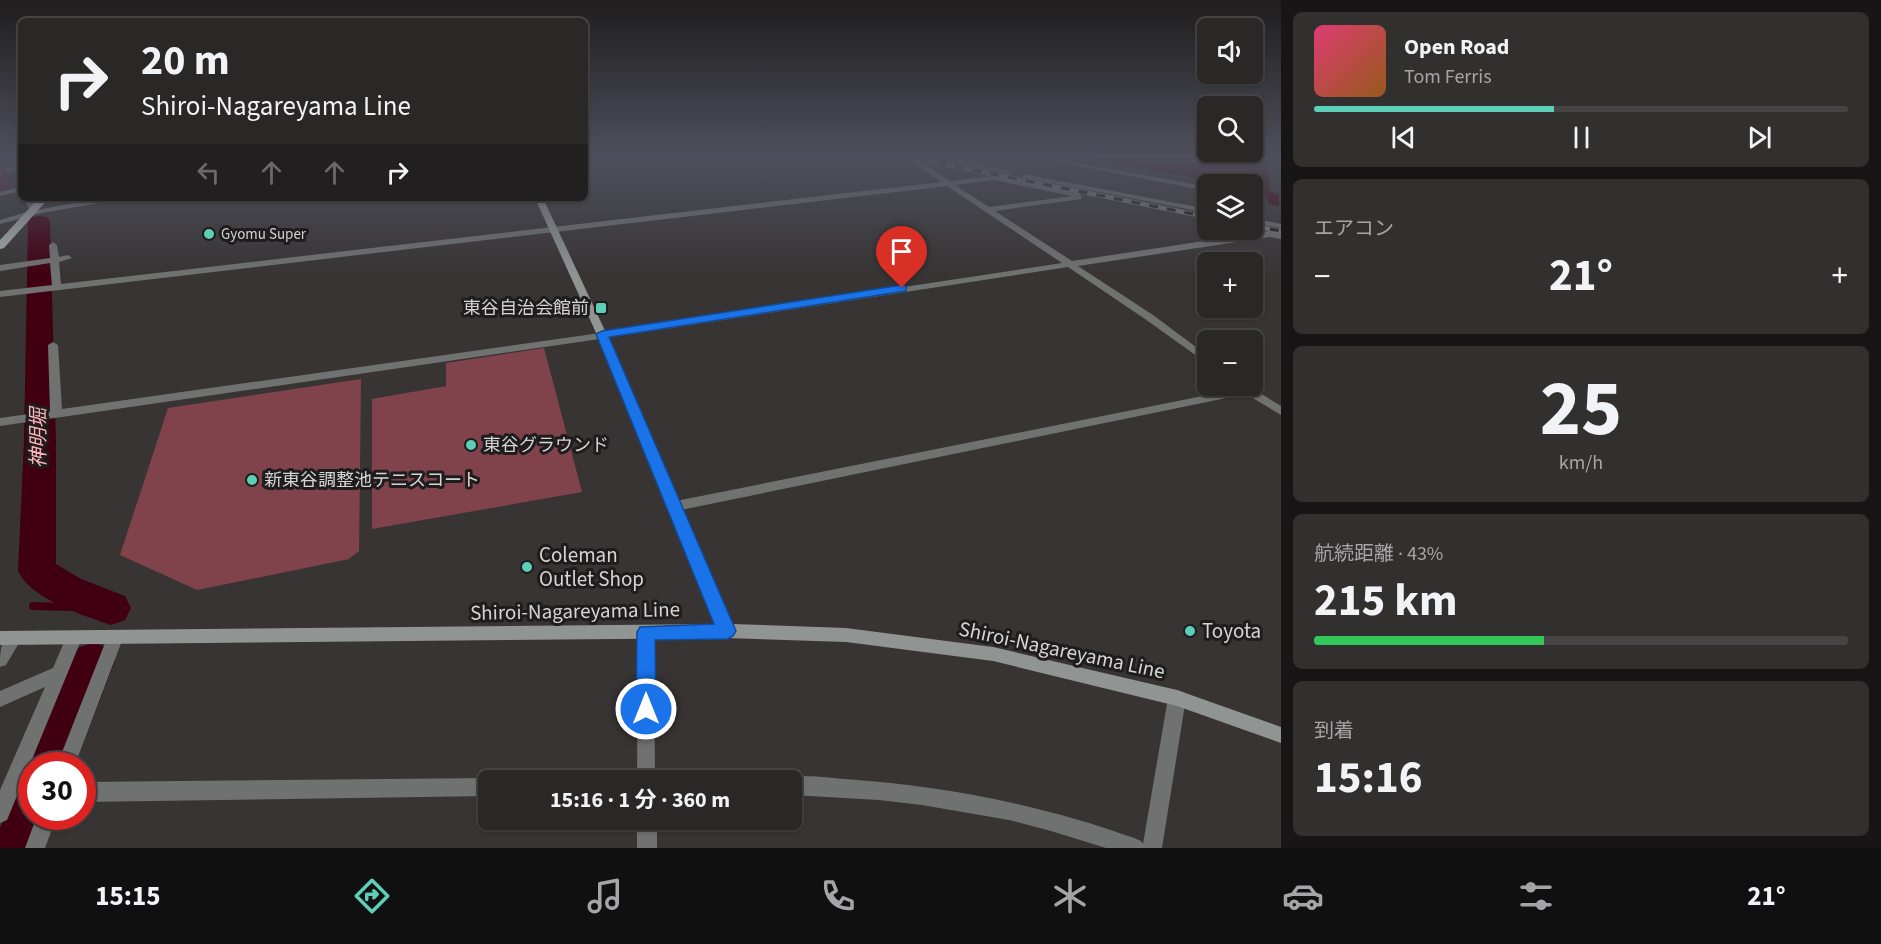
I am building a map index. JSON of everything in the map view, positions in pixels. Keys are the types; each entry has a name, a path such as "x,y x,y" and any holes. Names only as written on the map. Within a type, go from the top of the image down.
{"main road":[{"path":"0,246 41,201"},
{"path":"539,201 602,334 727,631"},
{"name":"Shiroi-Nagareyama Line","path":"7,638 727,631 846,635 993,654 1177,698 1281,735"}],"street":[{"path":"0,294 840,196"},
{"path":"966,196 1149,317 1197,353"},
{"path":"987,210 1078,197 1077,196"},
{"path":"1129,196 1197,209"},
{"path":"1168,204 1170,196"},
{"path":"29,201 31,212"},
{"path":"0,222 31,212 99,201"},
{"path":"1263,222 1281,226"},
{"path":"0,422 1270,234 1281,236"},
{"path":"53,288 51,261 54,245"},
{"path":"0,268 22,267 68,258"},
{"path":"52,414 53,345"},
{"path":"676,506 1206,396"},
{"path":"1258,396 1281,411"},
{"path":"646,632 646,770"},
{"path":"0,660 7,638"},
{"path":"0,813 74,638"},
{"path":"71,752 115,638"},
{"path":"0,699 59,673"},
{"path":"1152,848 1177,698"},
{"path":"802,786 834,787 942,798 1050,821 1134,848"},
{"path":"96,792 478,787"},
{"path":"35,848 42,830"},
{"path":"647,830 647,848"}],"shaded area":[{"path":"1265,196 1279,196 1279,206 1269,204"},
{"name":"東谷グラウンド","path":"544,348 582,492 372,529 372,399 446,386 446,363"},
{"name":"新東谷調整池テニスコート","path":"361,379 359,551 349,559 197,590 120,555 168,408"}],"waterway":[{"name":"神明堀","path":"39,222 40,440 37,571 67,590 111,608"},
{"path":"33,606 111,608"},
{"name":"神明堀","path":"56,752 93,661"},
{"name":"神明堀","path":"18,848 26,830"}],"railway":[{"path":"1101,196 1197,215"},
{"path":"1263,228 1281,231"}],"place":[{"name":"Gyomu Super","path":"209,234"},
{"name":"東谷自治会館前","path":"601,308"},
{"name":"東谷グラウンド","path":"471,445"},
{"name":"新東谷調整池テニスコート","path":"252,480"},
{"name":"Coleman Outlet Shop","path":"527,567"},
{"name":"Toyota","path":"1190,631"}],"route":[{"path":"646,709 646,632 727,631 602,334 902,288"}]}
